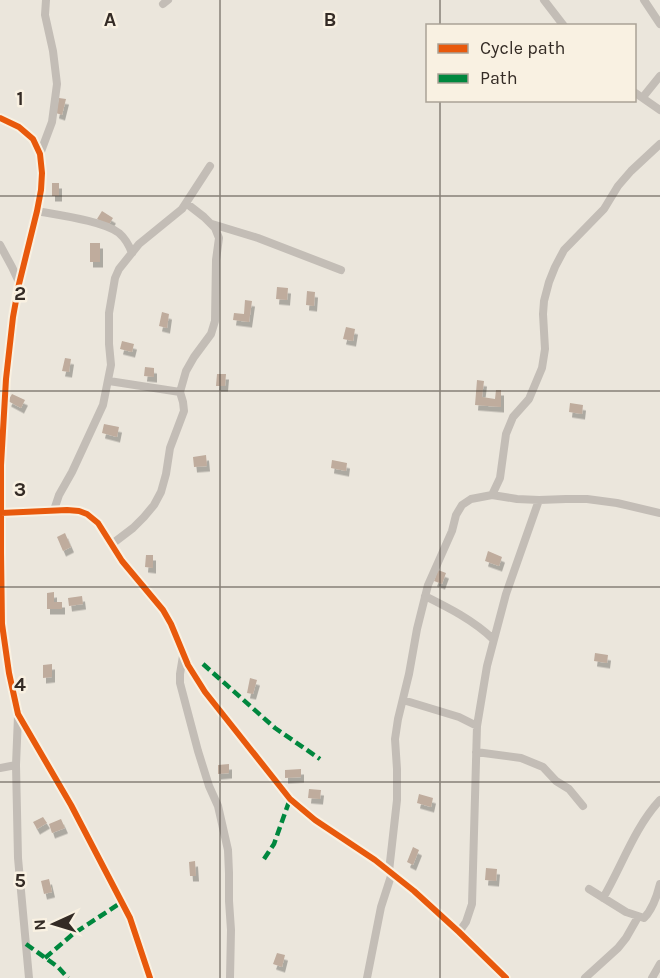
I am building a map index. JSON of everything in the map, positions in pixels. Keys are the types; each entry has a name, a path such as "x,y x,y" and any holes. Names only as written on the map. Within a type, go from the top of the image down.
{"street":[{"path":"40,154 52,122 57,84 45,15 46,0"},
{"path":"544,0 562,24"},
{"path":"644,0 658,20"},
{"path":"643,97 660,76"},
{"path":"636,93 660,110"},
{"path":"0,118 19,126 33,139 40,154 42,173 41,190 19,284 9,348 1,447 2,624 18,714 16,765 18,858 29,978"},
{"path":"492,495 500,478 507,434 513,417 529,399 542,368 545,349 544,300 555,267 564,250 604,209 618,186 660,144"},
{"path":"54,510 59,495 96,424 103,405 111,365 109,313 115,278 119,269 139,244 182,209 210,166"},
{"path":"112,544 144,517 161,492 170,448 184,411 180,392 186,371 211,334 215,321 216,261 219,238 215,228 186,203"},
{"path":"37,211 108,226 128,242 132,253"},
{"path":"211,224 258,238 341,270"},
{"path":"0,245 19,284"},
{"path":"109,381 180,392"},
{"path":"367,978 390,872 397,800 395,733 428,585 462,505 471,499 492,495 539,500 587,499 660,513"},
{"path":"459,932 466,922 472,904 477,726 487,666 509,584 539,500"},
{"path":"1,513 79,511 98,523 122,561 163,610 188,665 205,692 290,799 315,820 375,860 414,891 506,978"},
{"path":"425,596 464,616 493,639"},
{"path":"184,655 180,683 198,751 218,806 228,850 230,978"},
{"path":"403,700 459,717 477,726"},
{"path":"18,714 71,805 130,918 150,978"},
{"path":"477,752 521,758 543,767 556,781 569,789 583,806"},
{"path":"0,768 16,765"},
{"path":"603,898 621,862 652,809 660,800"},
{"path":"589,890 626,912 644,918 654,903 660,884"},
{"path":"585,978 618,948 638,917"},
{"path":"652,978 660,964"}],"building":[{"path":"59,98 66,99 62,115 56,113"},
{"path":"52,183 59,183 59,196 52,196"},
{"path":"102,211 113,218 108,226 97,219"},
{"path":"90,243 100,243 100,262 90,262"},
{"path":"277,287 288,288 287,300 276,299"},
{"path":"307,291 315,292 314,306 306,305"},
{"path":"245,300 252,301 249,322 233,320 234,313 244,314"},
{"path":"162,312 169,314 167,328 159,326"},
{"path":"346,327 355,329 353,341 343,339"},
{"path":"122,341 134,344 132,352 120,349"},
{"path":"65,358 71,359 69,372 62,371"},
{"path":"145,367 154,368 154,377 144,376"},
{"path":"217,374 226,374 225,386 216,386"},
{"path":"477,380 484,381 482,397 495,399 496,390 501,390 501,407 475,405"},
{"path":"12,394 25,400 21,408 8,401"},
{"path":"570,403 583,405 582,414 569,412"},
{"path":"104,424 119,427 117,437 102,433"},
{"path":"206,455 207,466 194,467 193,457"},
{"path":"332,460 347,463 346,471 331,468"},
{"path":"65,533 71,547 63,551 57,537"},
{"path":"488,551 502,557 499,566 485,561"},
{"path":"146,555 153,555 153,568 145,567"},
{"path":"438,570 446,573 442,584 434,581"},
{"path":"54,592 54,602 62,602 62,609 47,609 47,593"},
{"path":"82,596 83,604 69,606 68,598"},
{"path":"595,653 608,655 607,663 594,661"},
{"path":"52,664 52,677 43,678 43,665"},
{"path":"250,678 257,680 253,694 247,693"},
{"path":"229,764 229,773 218,774 218,765"},
{"path":"301,769 301,777 285,778 285,770"},
{"path":"309,789 321,790 320,799 308,798"},
{"path":"419,794 433,798 431,807 417,803"},
{"path":"43,817 47,823 37,829 33,822"},
{"path":"61,819 65,828 52,833 49,824"},
{"path":"413,847 419,850 413,865 407,862"},
{"path":"195,861 196,876 190,876 189,862"},
{"path":"486,868 497,869 496,881 485,880"},
{"path":"49,879 52,892 44,894 41,881"},
{"path":"277,953 285,955 282,967 273,964"}],"marked path":[{"path":"203,664 275,728 320,759"},
{"path":"264,859 274,844 290,799"},
{"path":"45,958 73,934 122,902"},
{"path":"26,944 58,967 68,978"}],"cycle path":[{"path":"0,118 19,127 33,139 40,154 42,173 37,211 13,317 6,379 1,465 1,553 2,624 9,673 18,714 71,805 130,918 150,978"},
{"path":"1,513 79,511 98,523 122,561 163,610 188,665 205,692 290,799 315,820 375,860 414,891 506,978"}]}
